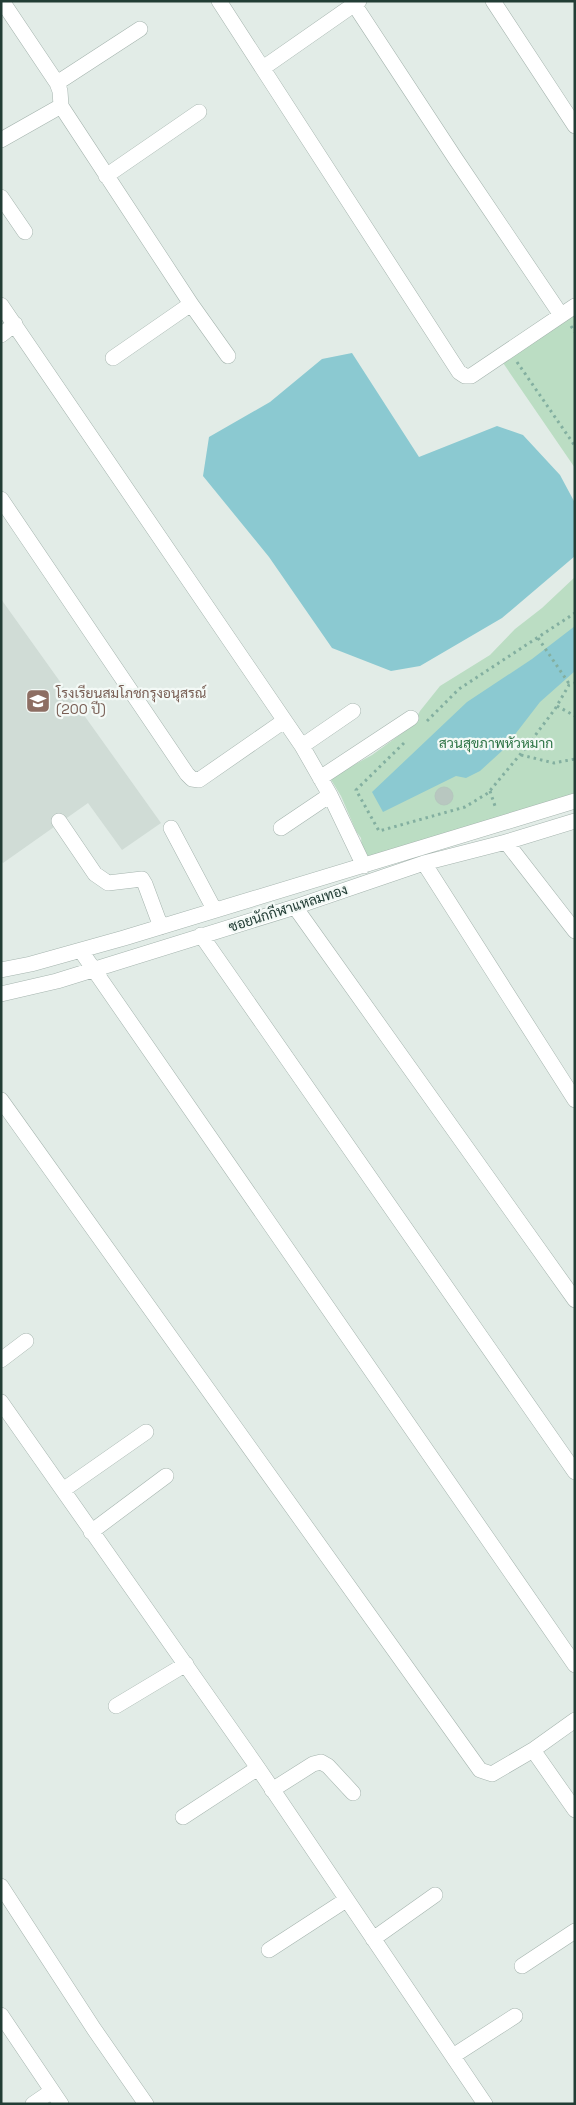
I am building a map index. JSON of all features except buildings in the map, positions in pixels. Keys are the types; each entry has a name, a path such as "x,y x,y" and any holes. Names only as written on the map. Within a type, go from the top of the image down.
{"street":[{"path":"2,1 57,83 60,91 61,106 191,304 228,356"},
{"path":"218,1 459,372 465,376 472,376 575,306"},
{"path":"493,1 575,126"},
{"path":"263,68 355,2 455,158 561,315"},
{"path":"57,83 140,29"},
{"path":"1,140 61,106"},
{"path":"106,176 199,112"},
{"path":"1,196 25,232"},
{"path":"113,358 191,304"},
{"path":"1,305 302,746 330,795 364,866"},
{"path":"1,335 15,324"},
{"path":"1,499 192,779 199,780 284,721"},
{"path":"302,746 353,711"},
{"path":"320,778 418,720"},
{"path":"281,828 330,795"},
{"name":"ซอยนักกีฬาแหลมทอง","path":"1,970 81,951 575,800"},
{"path":"59,821 95,874 103,881 108,883 142,878 160,927"},
{"name":"ซอยนักกีฬาแหลมทอง","path":"1,994 93,970 295,907 424,862 506,842 575,821"},
{"path":"171,828 214,910"},
{"path":"506,842 575,931"},
{"path":"424,862 575,1100"},
{"path":"295,907 575,1300"},
{"path":"201,935 575,1472"},
{"path":"81,951 575,1665"},
{"path":"1,1100 480,1770 492,1774 533,1750 575,1720"},
{"path":"1,1360 26,1341"},
{"path":"1,1402 258,1768 485,2104"},
{"path":"63,1490 146,1432"},
{"path":"91,1532 166,1476"},
{"path":"116,1706 186,1664"},
{"path":"533,1750 575,1810"},
{"path":"272,1790 313,1764 321,1762 328,1766 353,1793"},
{"path":"183,1817 258,1768"},
{"path":"1,1886 94,2029 146,2104"},
{"path":"373,1939 435,1895"},
{"path":"269,1950 346,1900"},
{"path":"522,1966 575,1931"},
{"path":"1,2015 61,2104"},
{"path":"452,2056 515,2016"},
{"path":"33,2104 52,2091"}],"path":[{"path":"516,360 575,446"},
{"path":"418,720 460,689 575,613"},
{"path":"538,638 569,683"},
{"path":"569,683 575,683"},
{"path":"404,743 356,790 379,831 465,807 488,793 557,706 569,683"},
{"path":"557,706 575,716"},
{"path":"520,754 554,763 575,758"}],"shaded area":[{"name":"โรงเรียนสมโภชกรุงอนุสรณ์ (200 ปี)","path":"1,599 161,823 122,850 88,803 3,863 1,861"}],"green space":[{"path":"575,308 575,468 499,357"},
{"name":"สวนสุขภาพหัวหมาก","path":"575,577 575,801 364,866 361,838 356,831 341,796 330,778 372,755 412,726 420,711 440,686 490,655 515,629 542,608"}],"water":[{"path":"352,353 419,457 497,426 523,435 560,475 575,503 575,556 502,618 420,666 391,671 332,648 269,557 203,476 209,437 270,402 322,359"},
{"path":"575,626 575,671 540,702 503,750 480,771 466,778 456,776 383,812 372,792 467,702 532,659"}],"place":[{"name":"โรงเรียนสมโภชกรุงอนุสรณ์ (200 ปี)","path":"38,701"}]}
